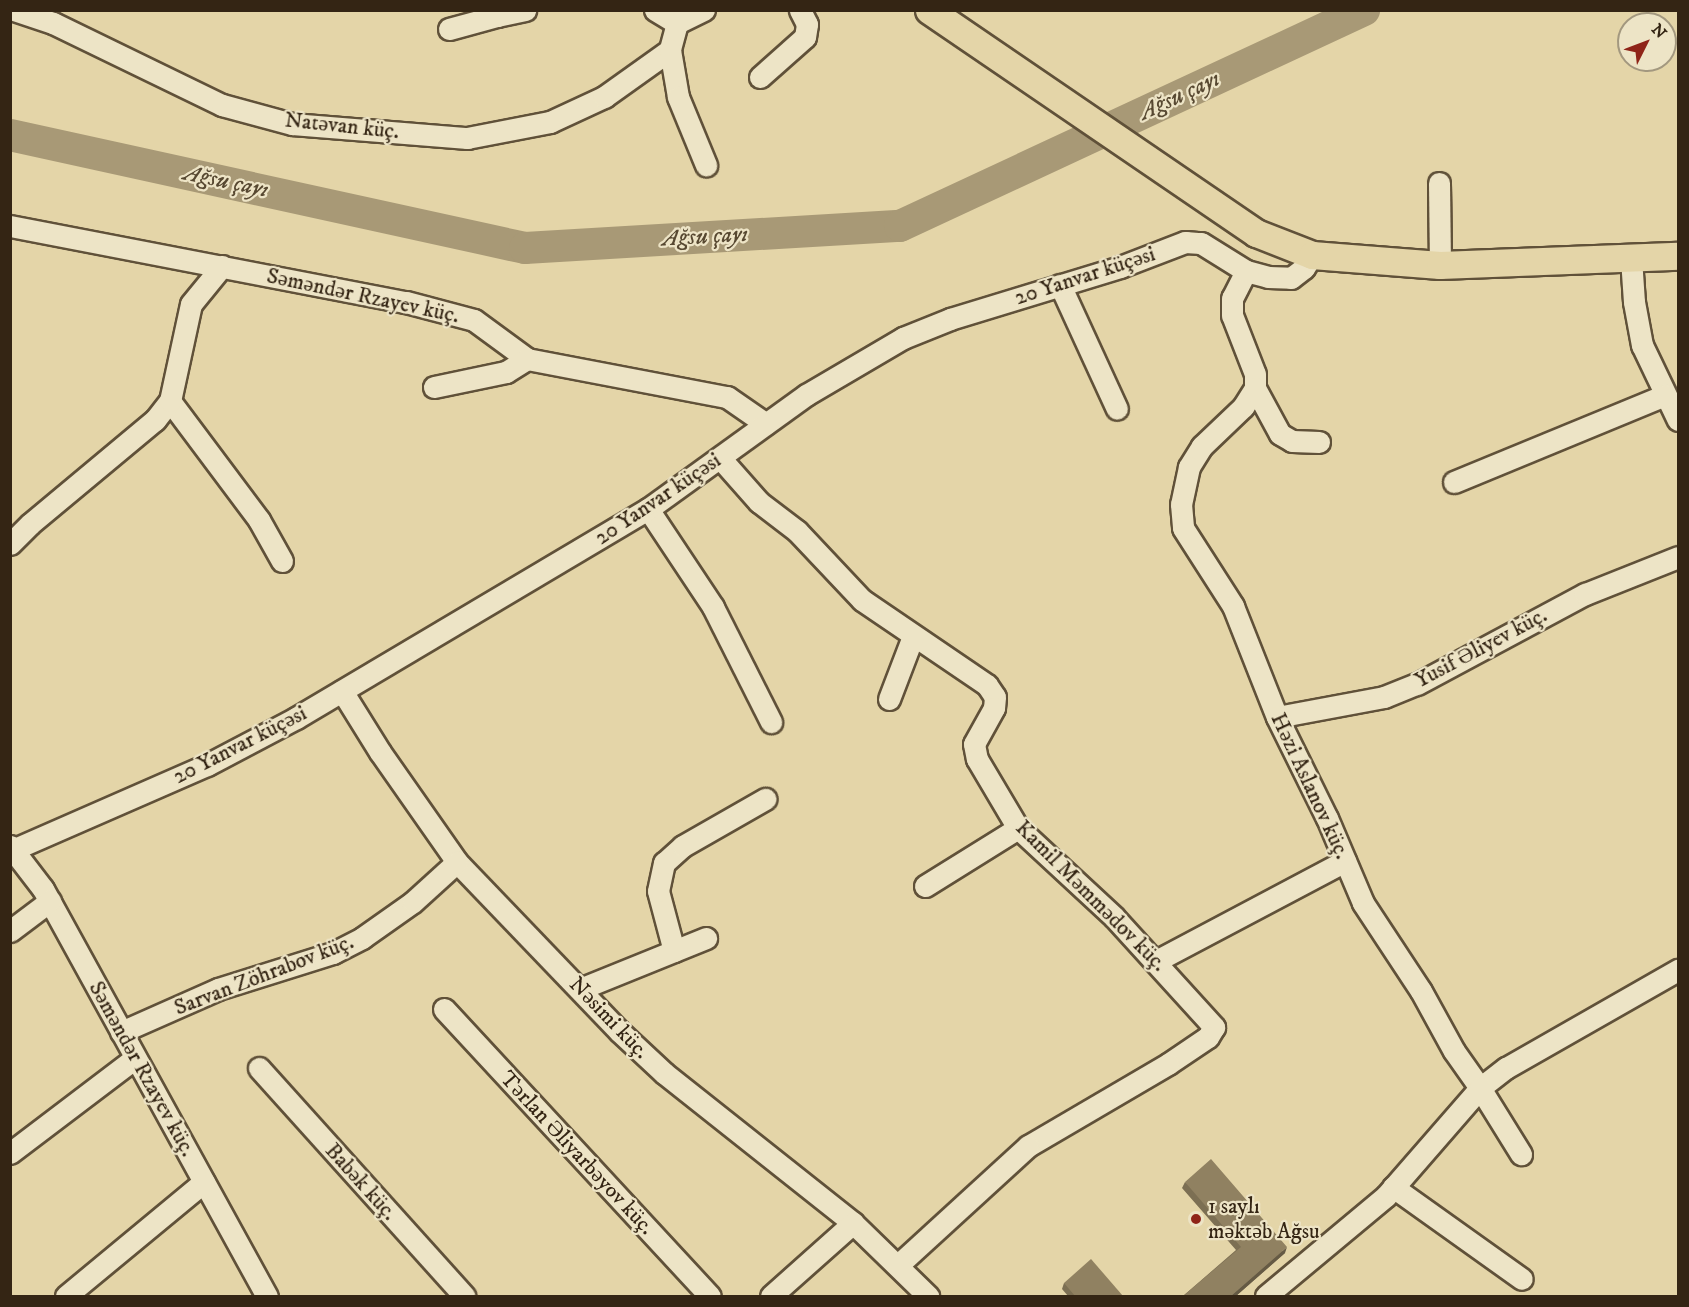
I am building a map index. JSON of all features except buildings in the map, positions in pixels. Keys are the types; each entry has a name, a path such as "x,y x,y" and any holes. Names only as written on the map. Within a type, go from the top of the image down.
{"main road":[{"path":"929,10 1256,233 1312,255 1440,265 1678,256"}],"street":[{"name":"Natəvan küç.","path":"14,10 53,23 222,105 292,124 467,138 550,122 604,97 670,50"},
{"path":"449,29 493,13 525,10"},
{"path":"655,10 677,23"},
{"path":"704,10 677,23 670,50 678,97 706,165"},
{"path":"760,77 805,37 807,24 800,10"},
{"path":"1439,183 1440,265"},
{"name":"Səməndər Rzayev küç.","path":"10,226 406,302 474,320 527,359 727,397 766,424"},
{"name":"20 Yanvar küçəsi","path":"11,848 207,765 342,691 648,509 721,459 806,395 903,338 950,319 1060,285 1185,242 1201,243 1246,271 1291,278 1304,268 1312,255"},
{"path":"1631,258 1642,345 1678,420"},
{"path":"10,544 30,524 155,420 170,401 190,304 222,266"},
{"path":"1246,271 1232,298 1232,315 1255,374 1255,388 1280,434 1292,441 1319,442"},
{"path":"1060,285 1118,409"},
{"path":"434,387 506,372 527,359"},
{"name":"Həzi Aslanov küç.","path":"1255,388 1243,407 1202,446 1189,467 1181,504 1184,528 1233,606 1277,717 1363,903 1521,1154"},
{"path":"1454,482 1665,396"},
{"path":"170,401 259,520 282,561"},
{"name":"Kamil Məmmədov küç.","path":"721,459 759,502 797,531 862,600 987,685 995,697 994,708 974,744 976,759 1018,828 1156,962 1210,1017 1214,1027 1208,1037 1028,1146 899,1264"},
{"path":"648,509 713,607 771,722"},
{"name":"Yusif Əliyev küç.","path":"1277,717 1384,697 1417,684 1585,594 1678,557"},
{"path":"889,699 913,636"},
{"name":"Nəsimi küç.","path":"342,691 380,752 457,862 580,989 664,1073 853,1222 899,1264 928,1296"},
{"path":"674,951 658,891 664,863 683,846 765,800"},
{"path":"925,886 1018,828"},
{"name":"Səməndər Rzayev küç.","path":"11,848 50,901 267,1296"},
{"path":"1156,962 1345,861"},
{"name":"Sarvan Zöhrabov küç.","path":"121,1032 218,989 333,953 362,938 412,902 457,862"},
{"path":"10,931 50,901"},
{"path":"580,989 706,938"},
{"path":"1266,1296 1393,1187 1480,1088 1506,1068 1678,970"},
{"name":"Tərlan Əliyarbəyov küç.","path":"444,1009 710,1296"},
{"path":"10,1153 135,1058"},
{"name":"Babək küç.","path":"259,1068 464,1296"},
{"path":"66,1296 204,1182"},
{"path":"1393,1187 1522,1279"},
{"path":"771,1296 853,1222"}],"waterway":[{"name":"Ağsu çayı","path":"10,135 525,248 900,226 1364,10"}],"place":[{"name":"1 saylı məktəb Ağsu","path":"1196,1219"}]}
